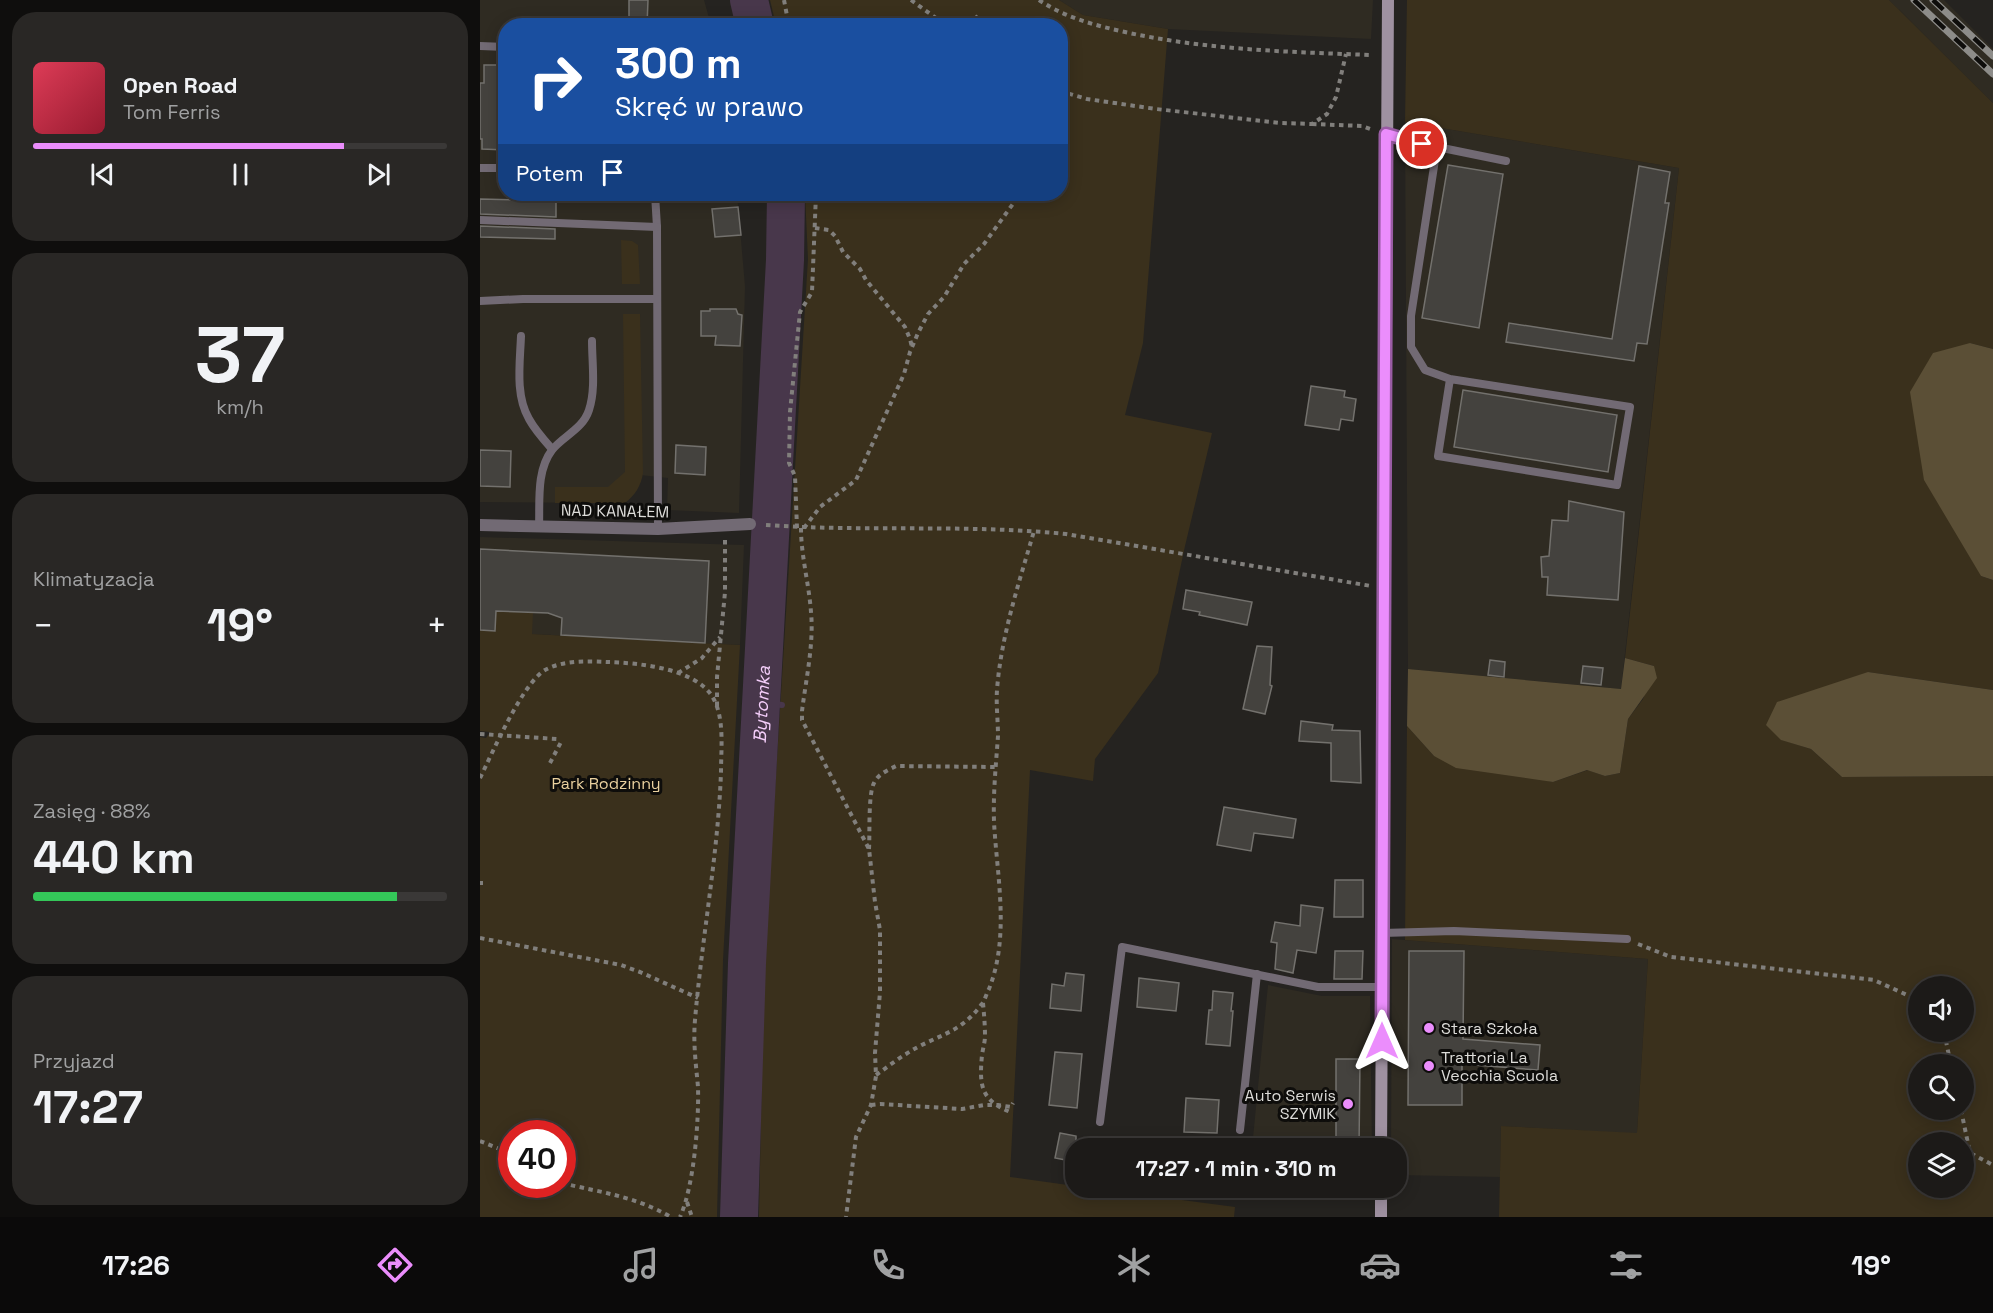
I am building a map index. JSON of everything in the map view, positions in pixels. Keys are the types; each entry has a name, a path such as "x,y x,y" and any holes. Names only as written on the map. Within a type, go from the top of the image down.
{"street":[{"path":"1381,1138 1388,0"},
{"name":"NAD KANAŁEM","path":"480,525 658,529 750,524"},
{"path":"1381,1198 1381,1217"}],"lane":[{"path":"480,46 498,47"},
{"path":"1386,134 1506,161"},
{"path":"1437,147 1411,316 1411,346 1425,370 1450,379 1630,407 1617,485 1438,456 1450,379"},
{"path":"480,168 498,168"},
{"path":"655,201 658,529"},
{"path":"480,220 657,227"},
{"path":"480,301 657,299"},
{"path":"520,336 522,405 529,421 552,449"},
{"path":"539,527 544,463 552,449 577,428 588,413 592,394 592,341"},
{"path":"1382,933 1454,931 1627,939"},
{"path":"1100,1122 1122,947 1318,987 1382,987"},
{"path":"1240,1130 1257,974"}],"path":[{"path":"783,0 787,18"},
{"path":"911,0 936,18"},
{"path":"1039,0 1078,21 1155,38 1211,46 1387,56"},
{"path":"1312,124 1327,114 1336,97 1346,54"},
{"path":"1068,93 1086,99 1156,109 1281,123 1362,126 1386,134"},
{"path":"816,201 812,292 800,312 790,412 789,463 795,476 799,528 812,614 802,720 869,849"},
{"path":"799,528 820,507 849,487 861,472 904,374 912,347 928,314 944,297 963,264 984,244 1015,201"},
{"path":"815,228 829,230 835,236 843,252 860,269 866,280 904,327 912,347"},
{"path":"750,524 799,528 910,528 1066,534 1368,586 1384,586"},
{"path":"680,1217 687,1202 692,1170 698,1090 694,1038 718,825 721,733 717,707 720,636 725,592 725,526"},
{"path":"876,1076 906,1054 934,1038 951,1033 968,1021 983,1003 997,963 1000,890 994,821 998,734 997,690 1007,628 1034,531"},
{"path":"677,673 702,658 720,636"},
{"path":"480,778 532,681 558,665 578,662 627,663 677,673 702,686 711,695 717,707"},
{"path":"480,734 559,740 550,763"},
{"path":"846,1217 856,1137 871,1105 876,1076 880,930 874,902 869,849 870,798 874,783 883,772 896,766 995,767"},
{"path":"480,938 621,966 698,998"},
{"path":"1627,939 1671,957 1874,980 1908,995"},
{"path":"983,1003 985,1038 982,1055 982,1088 986,1098 996,1106 1013,1113"},
{"path":"871,1105 962,1109 984,1105 1011,1107 1013,1103"},
{"path":"1963,1120 1970,1153 1993,1165"},
{"path":"480,1141 498,1148"},
{"path":"576,1187 636,1200 671,1217"},
{"path":"687,1202 692,1217"}],"shaded area":[{"path":"480,0 704,0 709,18 498,18 498,201 738,201 745,286 739,513 667,510 668,478 640,475 609,503 480,502"},
{"path":"1059,0 1373,0 1371,39 1168,29 1083,15"},
{"path":"1889,0 1944,0 1993,49 1993,103"},
{"path":"1405,122 1679,168 1621,689 1408,669"},
{"path":"1970,343 1993,349 1993,580 1981,576 1924,480 1910,392 1933,353"},
{"path":"480,537 744,545 740,645 532,634 513,612 480,600"},
{"path":"1625,658 1654,666 1657,678 1628,719 1620,773 1605,776 1587,770 1553,782 1456,768 1434,756 1407,726 1408,669 1621,689"},
{"path":"1868,672 1993,690 1993,776 1842,777 1811,749 1781,740 1766,725 1777,702"},
{"path":"1392,939 1648,959 1637,1134 1501,1126 1500,1177 1407,1175 1407,1138 1391,1138"},
{"path":"1268,985 1322,996 1370,996 1372,1138 1253,1138"}],"green space":[{"path":"770,0 1059,0 1083,15 1168,29 1143,343 1125,415 1212,433 1158,673 1095,759 1093,781 1030,770 1010,1177 1065,1185 1065,1198 1167,1198 1235,1207 1234,1217 759,1217 764,968 808,259 805,201 1068,201 1068,18 774,18"},
{"path":"1407,0 1889,0 1993,103 1993,349 1970,343 1981,576 1993,580 1993,690 1868,672 1782,740 1811,749 1842,777 1993,776 1993,1217 1499,1217 1501,1126 1637,1133 1648,959 1405,940 1407,726 1434,756 1553,782 1588,770 1605,776 1620,773 1628,719 1643,699 1654,666 1625,658 1679,168 1405,122"},
{"path":"621,240 632,241 638,245 640,284 622,284"},
{"path":"623,314 640,314 643,473 641,482 635,493 625,503 555,503 555,487 608,487 625,472"},
{"name":"Park Rodzinny","path":"480,600 514,612 533,613 532,634 740,645 723,960 717,1217 480,1217 480,737 486,738 490,732 480,731"}],"building":[{"path":"629,0 648,0 647,18 629,18"},
{"path":"484,65 498,65 498,150 482,149 480,83 484,83"},
{"path":"1448,165 1503,174 1479,328 1422,318"},
{"path":"1639,166 1670,172 1665,203 1669,203 1647,344 1637,343 1634,361 1506,342 1509,323 1612,339"},
{"path":"480,199 556,201 556,217 480,214"},
{"path":"738,207 741,235 715,237 712,209"},
{"path":"480,226 555,229 555,239 480,237"},
{"path":"710,309 736,309 738,314 742,315 740,346 715,345 716,336 701,336 701,311 710,311"},
{"path":"1311,386 1345,391 1344,397 1356,399 1353,421 1341,419 1339,430 1305,425"},
{"path":"1463,390 1617,415 1608,472 1454,447"},
{"path":"676,445 706,447 705,475 675,473"},
{"path":"480,450 511,451 510,487 480,486"},
{"path":"1569,501 1624,512 1618,600 1547,595 1548,577 1542,577 1541,557 1549,556 1552,520 1568,521"},
{"path":"480,549 709,561 705,643 561,635 562,618 548,613 496,611 495,631 480,630"},
{"path":"1186,590 1252,602 1247,625 1199,615 1200,612 1183,609"},
{"path":"1257,646 1272,647 1270,685 1272,686 1265,714 1243,709"},
{"path":"1490,660 1505,662 1504,677 1488,675"},
{"path":"1583,666 1603,668 1601,685 1581,683"},
{"path":"1301,721 1333,725 1332,730 1360,731 1361,783 1331,781 1331,743 1299,741"},
{"path":"1224,807 1296,819 1293,838 1254,833 1251,851 1217,845"},
{"path":"1335,880 1363,880 1363,917 1334,917"},
{"path":"1301,905 1323,908 1316,953 1297,950 1293,973 1275,969 1277,943 1271,942 1275,922 1300,926"},
{"path":"1335,951 1363,951 1362,979 1334,979"},
{"name":"Stara Szkoła","path":"1409,951 1464,951 1463,1039 1540,1045 1538,1070 1462,1064 1462,1105 1408,1105"},
{"path":"1066,973 1084,975 1081,1011 1050,1008 1052,984 1064,986"},
{"path":"1139,978 1179,983 1176,1011 1137,1007"},
{"path":"1213,991 1233,993 1230,1046 1206,1044"},
{"path":"1055,1052 1082,1054 1077,1108 1049,1105"},
{"name":"Auto Serwis SZYMIK","path":"1336,1059 1360,1059 1359,1138 1336,1138"},
{"path":"1186,1098 1219,1100 1217,1133 1184,1132"},
{"path":"1060,1133 1076,1136 1076,1138 1065,1138 1065,1160 1055,1158"}],"waterway":[{"name":"Bytomka","path":"749,0 753,18"},
{"name":"Bytomka","path":"739,1217 747,963 785,260 786,201"},
{"path":"761,702 782,705"}],"railway":[{"path":"1914,0 1993,74"},
{"path":"1933,0 1993,56"}],"place":[{"name":"Stara Szkoła","path":"1429,1028"},
{"name":"Trattoria La Vecchia Scuola","path":"1429,1066"},
{"name":"Auto Serwis SZYMIK","path":"1348,1104"}],"route":[{"path":"1382,1041 1386,134 1422,144"}]}
